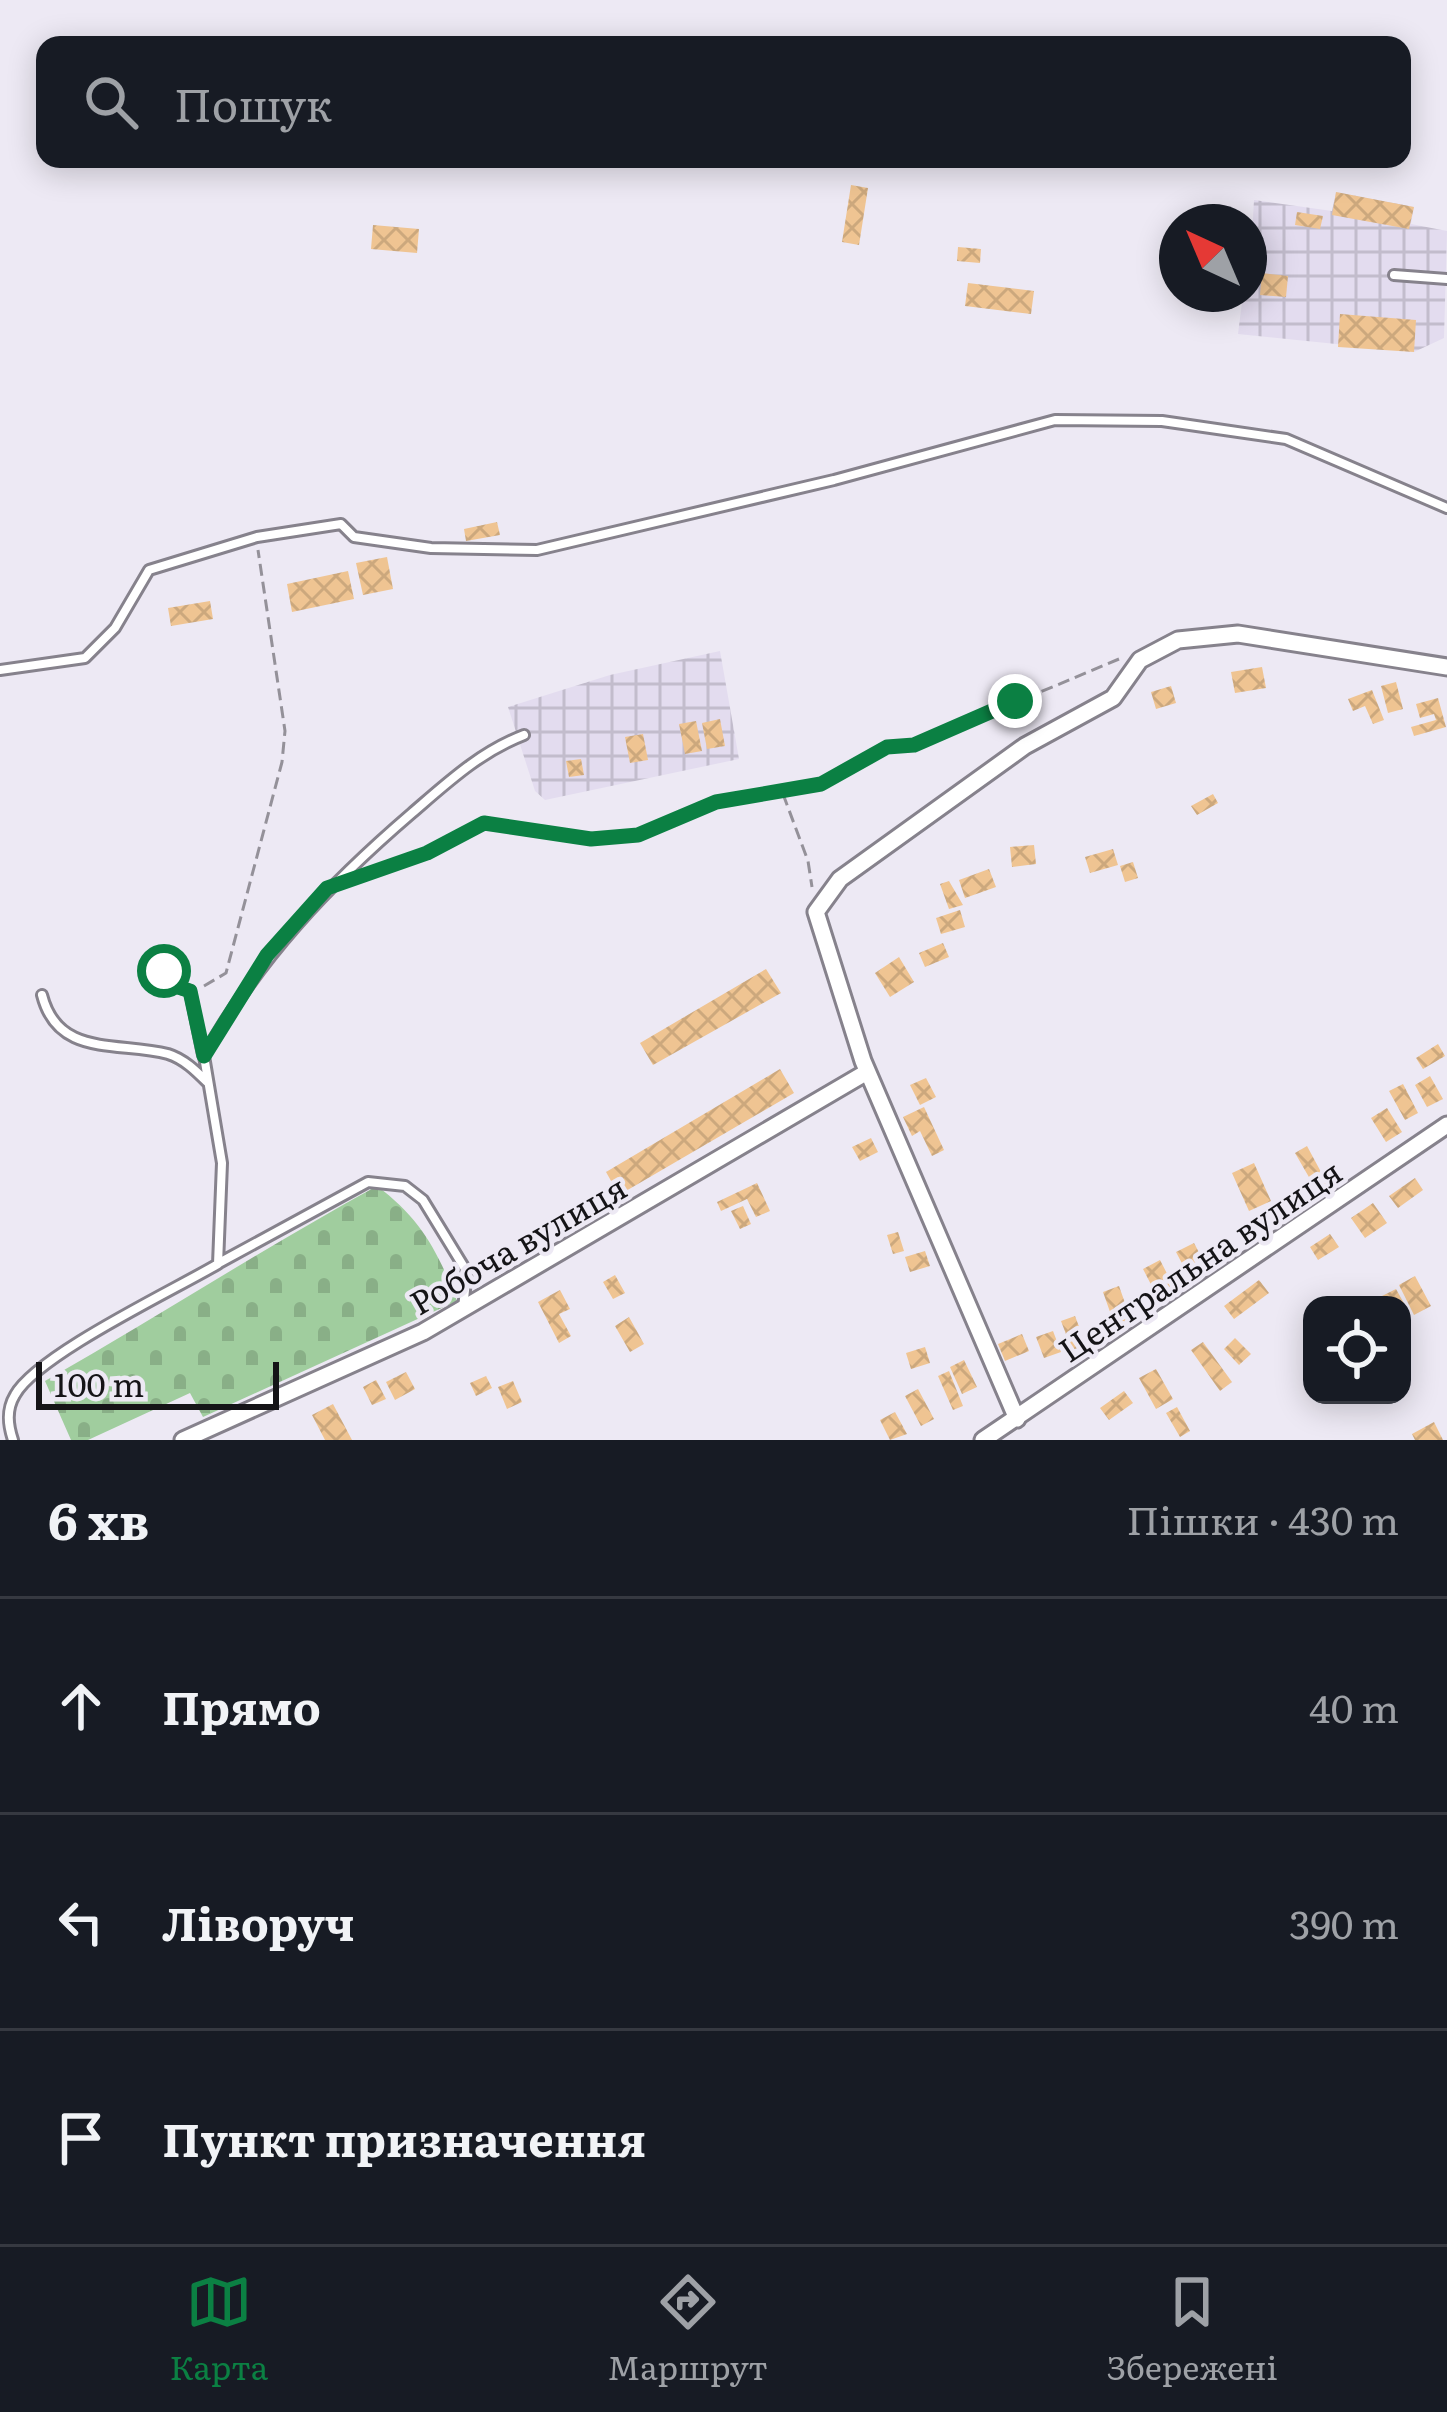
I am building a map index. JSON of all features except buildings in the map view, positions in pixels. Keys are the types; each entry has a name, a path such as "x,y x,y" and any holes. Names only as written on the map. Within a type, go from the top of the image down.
{"street":[{"path":"1017,1419 867,1072 816,912 840,879 1025,746 1113,698 1140,660 1178,640 1238,634 1447,667"},
{"name":"Робоча вулиця","path":"183,1440 463,1310 867,1072"},
{"name":"Центральна вулиця","path":"983,1440 1447,1125"}],"lane":[{"path":"1394,275 1447,279"},
{"path":"0,670 86,658 115,628 149,570 256,537 340,524 354,537 412,545 537,550 834,481 1055,420 1162,421 1286,439 1447,508"},
{"path":"204,1056 267,955 327,888 490,748 524,735"},
{"path":"164,971 175,986 190,991 204,1056 222,1163 218,1264"},
{"path":"42,995 49,1022 61,1031 114,1049 170,1054 208,1083"},
{"path":"13,1440 7,1420 15,1394 44,1365 368,1182 405,1186 423,1200 467,1272 463,1310"}],"path":[{"path":"190,991 226,973 282,762 285,731 256,537"},
{"path":"327,888 427,853 484,823 616,840 716,802 821,784 887,747 914,745 1137,653"},
{"path":"782,793 808,861 816,912"}],"shaded area":[{"path":"1336,192 1414,207 1411,224 1447,231 1444,338 1414,352 1238,334 1241,312 1267,312 1267,204 1254,204 1254,200 1332,211"},
{"path":"720,651 739,759 545,800 535,791 508,707 610,675"}],"green space":[{"path":"377,1186 426,1237 457,1301 203,1417 190,1393 88,1440 71,1440 45,1381"}],"route":[{"path":"164,971 175,986 190,991 204,1056 267,955 327,888 427,853 484,823 591,839 638,835 716,802 821,784 867,763 887,747 914,745 1015,701"}]}
